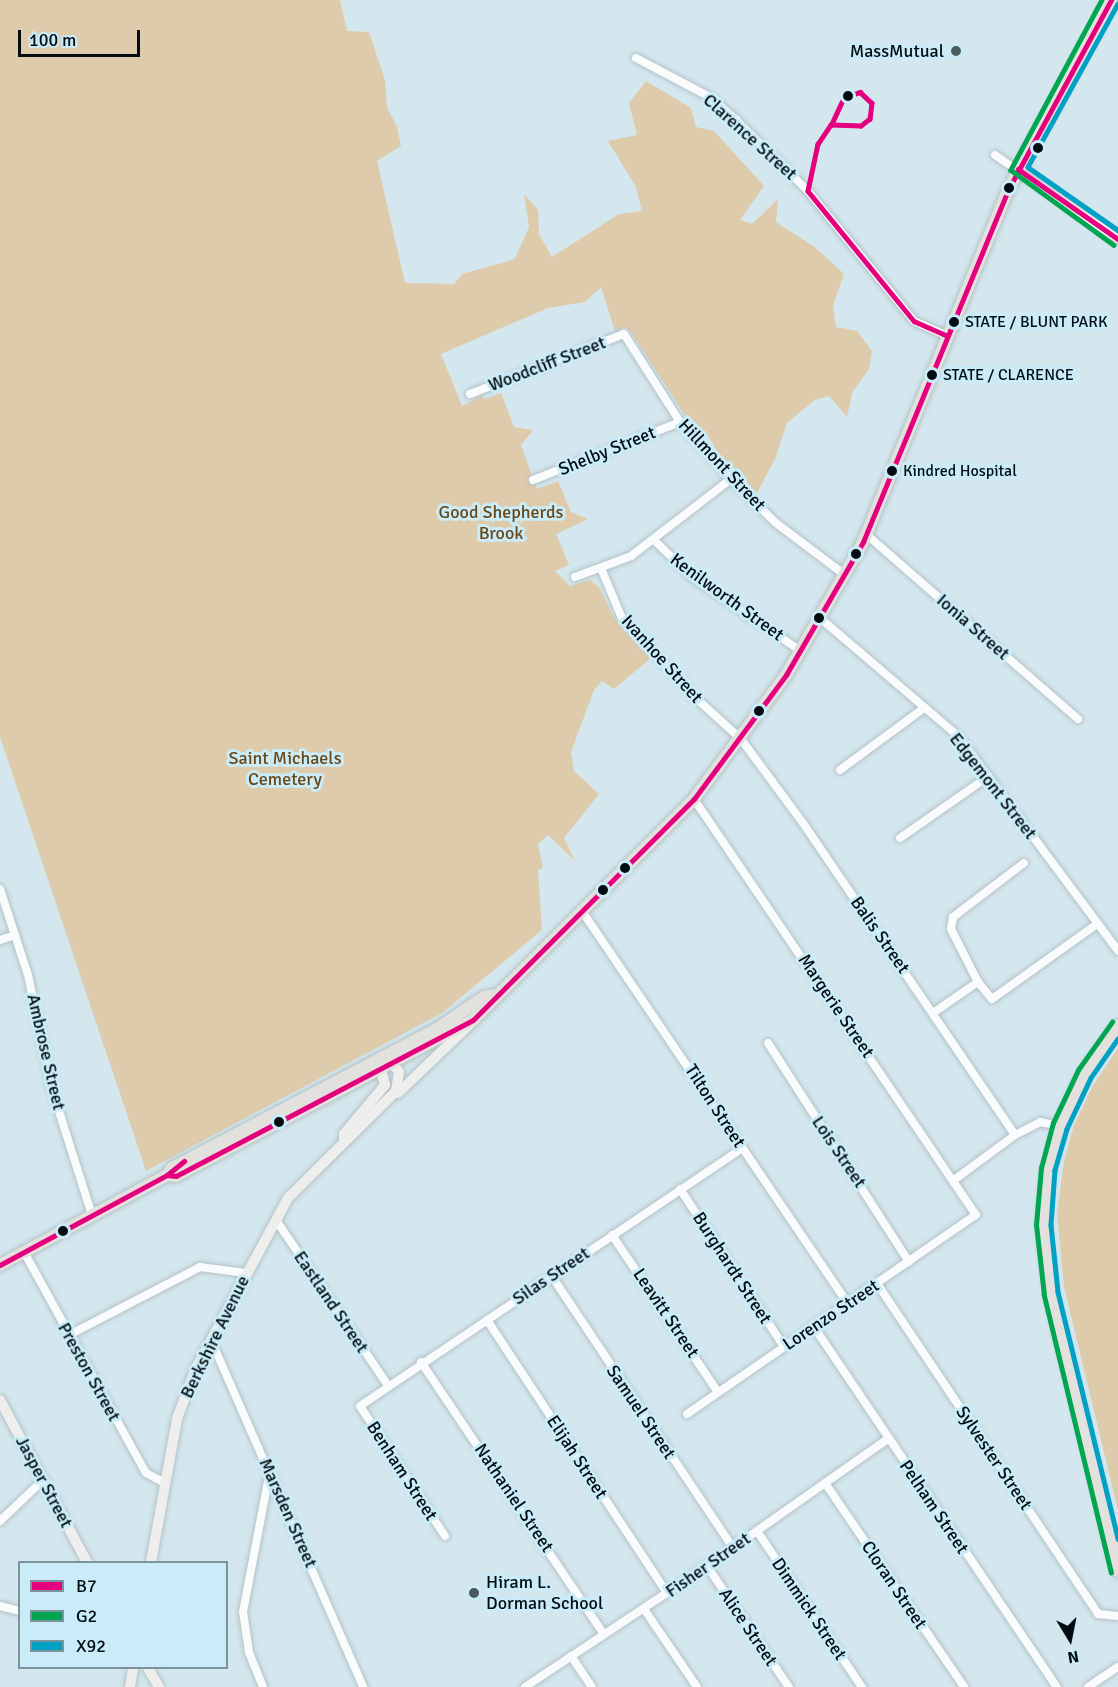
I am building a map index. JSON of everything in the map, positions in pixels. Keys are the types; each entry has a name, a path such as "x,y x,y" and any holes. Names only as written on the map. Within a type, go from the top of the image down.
{"main road":[{"path":"0,1265 167,1175 172,1168 473,1020 495,995 694,799 741,739 801,651 867,535 947,336 1018,170 1111,0"},
{"path":"385,1062 484,997 495,995"},
{"name":"Berkshire Avenue","path":"151,1561 180,1410 211,1340 276,1220 296,1188 473,1020"},
{"path":"1118,1026 1081,1079 1060,1126 1044,1197 1045,1262 1112,1527 1118,1571"},
{"path":"385,1062 400,1078 391,1099"},
{"name":"Berkshire Avenue","path":"344,1141 344,1134 385,1085 385,1062"},
{"name":"Jasper Street","path":"0,1400 86,1561"},
{"path":"130,1687 134,1669"},
{"path":"149,1669 159,1687"}],"street":[{"name":"Clarence Street","path":"636,58 710,97 728,113 808,191 914,321 947,336"},
{"path":"995,155 1118,239"},
{"name":"Woodcliff Street","path":"470,394 624,334"},
{"name":"Hillmont Street","path":"624,334 680,422 731,479 776,523 845,575"},
{"name":"Shelby Street","path":"533,480 680,422"},
{"path":"575,578 631,556 655,541 731,479"},
{"name":"Ionia Street","path":"867,535 1078,719"},
{"name":"Kenilworth Street","path":"655,541 692,577 801,651"},
{"name":"Ivanhoe Street","path":"601,568 621,616 699,701 741,739"},
{"name":"Edgemont Street","path":"819,618 958,736 1118,951"},
{"path":"840,770 924,708"},
{"name":"Balis Street","path":"741,739 933,1013 1015,1135"},
{"path":"900,838 989,776"},
{"name":"Margerie Street","path":"694,799 954,1180 975,1215"},
{"path":"1024,863 959,909 951,929 978,982 992,999 1097,924"},
{"name":"Ambrose Street","path":"0,889 30,982 52,1089 92,1215"},
{"name":"Tilton Street","path":"582,911 847,1302"},
{"path":"0,940 15,935"},
{"path":"933,1013 978,982"},
{"name":"Lois Street","path":"768,1043 909,1262"},
{"path":"954,1180 1015,1135 1040,1122 1060,1126"},
{"name":"Silas Street","path":"360,1406 387,1384 487,1320 742,1148"},
{"name":"Burghardt Street","path":"680,1189 784,1347"},
{"name":"Lorenzo Street","path":"687,1414 847,1302 878,1285 975,1215"},
{"name":"Eastland Street","path":"276,1220 387,1384"},
{"name":"Leavitt Street","path":"612,1234 718,1392"},
{"name":"Preston Street","path":"24,1252 146,1473 165,1483"},
{"path":"69,1335 200,1267 246,1273"},
{"name":"Samuel Street","path":"551,1275 733,1548"},
{"name":"Sylvester Street","path":"878,1285 1098,1614 1118,1616"},
{"name":"Elijah Street","path":"487,1320 667,1593"},
{"name":"Pelham Street","path":"814,1327 1056,1687"},
{"name":"Marsden Street","path":"211,1340 270,1470 363,1687"},
{"name":"Nathaniel Street","path":"421,1362 604,1634"},
{"name":"Benham Street","path":"360,1406 445,1536"},
{"name":"Fisher Street","path":"525,1687 708,1566 888,1439"},
{"path":"263,1687 249,1652 243,1612 270,1470"},
{"path":"0,1521 43,1480"},
{"name":"Cloran Street","path":"825,1483 964,1687"},
{"name":"Dimmick Street","path":"757,1531 862,1687"},
{"name":"Alice Street","path":"708,1566 789,1687"},
{"path":"0,1606 18,1610"},
{"path":"644,1609 698,1687"},
{"path":"571,1656 592,1687"},
{"path":"1088,1687 1118,1667"}],"green space":[{"name":"Saint Michaels Cemetery","path":"0,0 340,0 347,31 369,32 385,80 387,107 397,127 401,146 377,161 405,283 454,284 462,274 515,259 529,227 524,194 538,210 539,234 552,257 619,214 642,211 636,187 608,141 637,135 629,103 646,81 691,108 696,127 714,131 764,186 740,220 752,224 778,199 776,222 816,248 844,274 833,306 836,327 857,331 872,351 869,369 852,393 847,417 829,396 815,400 787,423 775,459 757,493 720,457 709,437 686,417 631,332 625,327 615,331 601,287 585,302 548,308 441,354 462,406 481,396 485,399 501,393 514,427 533,430 521,445 537,489 558,481 571,512 588,519 556,534 569,565 555,571 570,586 590,580 599,587 614,618 651,658 614,689 602,681 594,690 571,752 574,771 599,794 564,838 575,861 548,835 538,844 543,868 538,870 542,930 442,1013 146,1171 0,737"},
{"path":"1118,1048 1118,1510 1064,1287 1057,1214 1064,1161 1074,1125 1092,1087"}],"transit line":[{"name":"G2","path":"1102,0 1011,170 1114,245"},
{"name":"B7","path":"167,1175 176,1176 473,1020 694,799 786,675 863,542 1008,190 1111,0"},
{"name":"X92","path":"1118,4 1028,167 1118,230"},
{"name":"B7","path":"860,92 872,103 870,119 861,126 831,125 844,97 860,92"},
{"name":"B7","path":"831,125 818,144 808,191 914,321 947,336"},
{"name":"B7","path":"1018,169 1118,239"},
{"name":"G2","path":"1111,1573 1044,1295 1036,1225 1041,1168 1053,1123 1078,1070 1112,1022"},
{"name":"X92","path":"1118,1039 1091,1078 1067,1129 1055,1170 1051,1225 1058,1292 1118,1539"},
{"name":"B7","path":"0,1265 167,1175 184,1161"}],"place":[{"name":"MassMutual","path":"956,51"},
{"name":"STATE / BLUNT PARK","path":"954,322"},
{"name":"STATE / CLARENCE","path":"932,375"},
{"name":"Kindred Hospital","path":"892,471"},
{"name":"Hiram L. Dorman School","path":"474,1593"}],"park label":[{"name":"Good Shepherds Brook","path":"501,523"}]}
